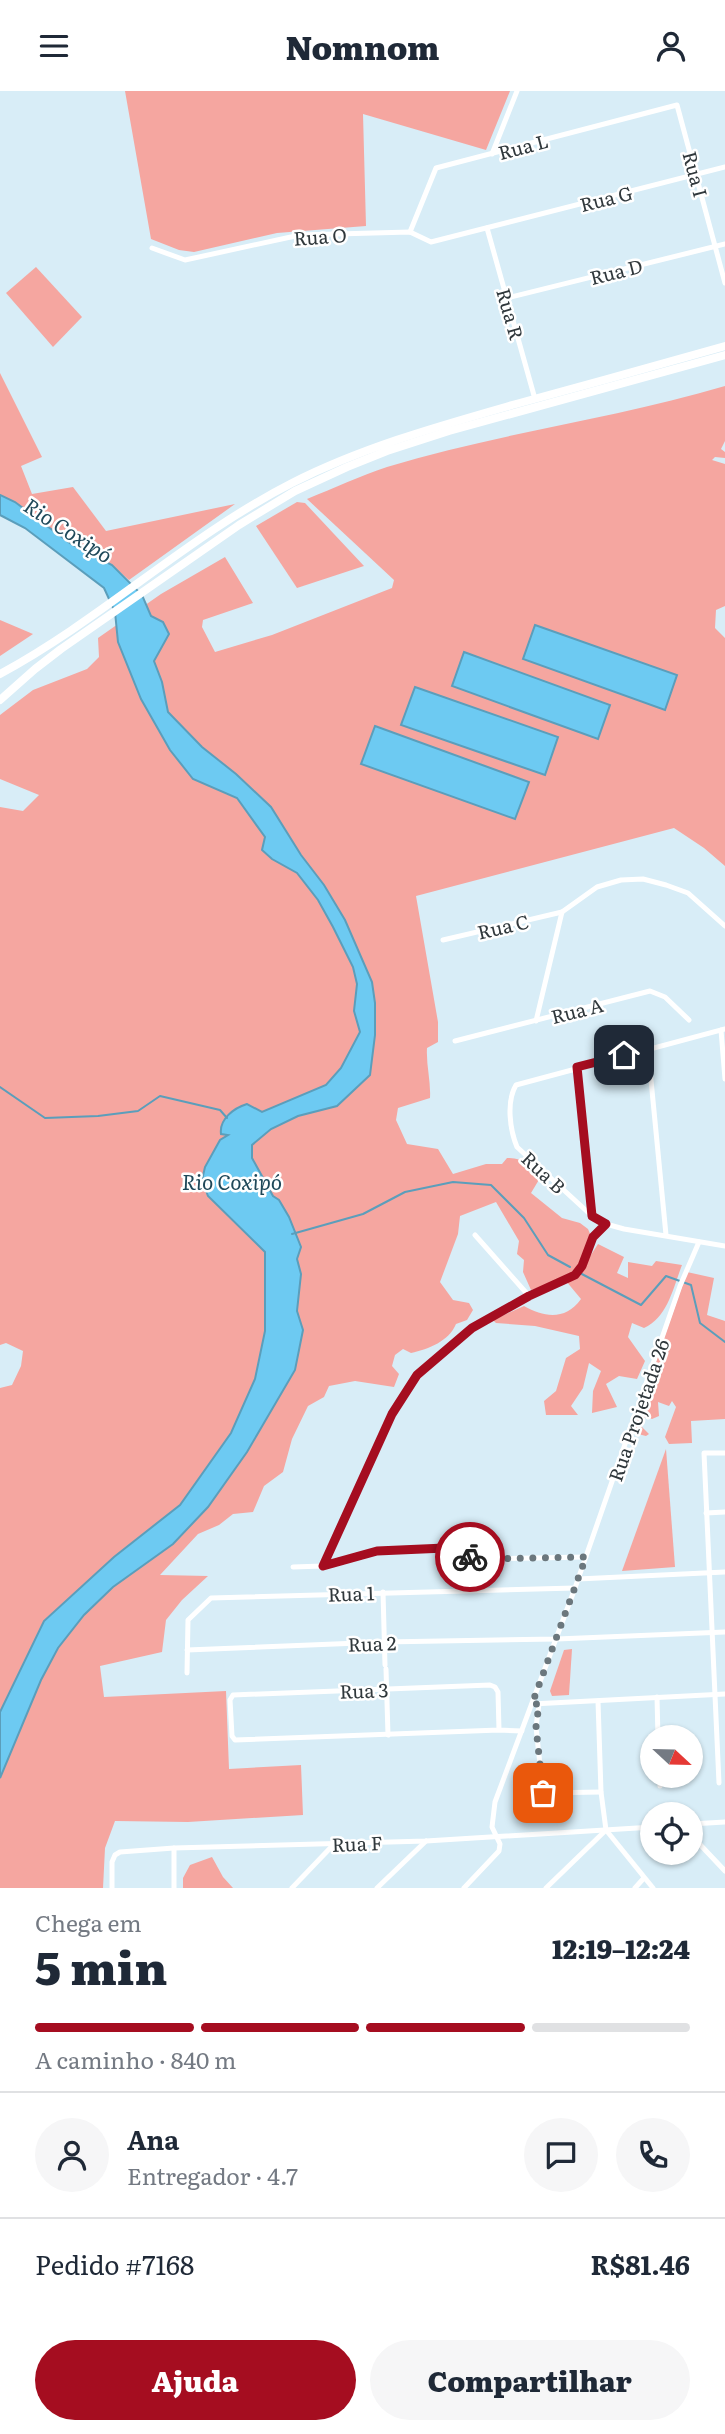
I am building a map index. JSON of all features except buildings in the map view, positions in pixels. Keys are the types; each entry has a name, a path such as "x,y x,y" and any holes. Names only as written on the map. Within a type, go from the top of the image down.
{"main road":[{"path":"0,674 38,653 261,500 323,468 389,441 725,346"},
{"path":"0,700 35,669 159,581 265,509 316,481 357,463 449,431 725,355"}],"street":[{"path":"492,154 517,91"},
{"name":"Rua L","path":"410,232 436,168 677,105"},
{"name":"Rua I","path":"677,105 725,283"},
{"name":"Rua G","path":"487,228 725,167"},
{"name":"Rua O","path":"152,248 185,260 300,235 410,232 431,242 487,228"},
{"name":"Rua R","path":"487,228 535,399"},
{"name":"Rua D","path":"507,298 725,244"},
{"path":"536,1021 562,912 597,887 621,880 643,879 688,893 725,926"},
{"name":"Rua C","path":"443,940 562,912"},
{"name":"Rua A","path":"455,1041 650,991 665,997 689,1020"},
{"path":"723,1030 725,1079"},
{"name":"Rua B","path":"592,1216 522,1152 514,1138 510,1104 516,1085 723,1030"},
{"path":"648,1049 666,1235"},
{"path":"577,1067 592,1216 606,1224 624,1229 725,1246"},
{"path":"323,1566 392,1414 417,1375 472,1328 529,1296 575,1275 582,1266 593,1237 606,1224"},
{"path":"475,1235 529,1296"},
{"name":"Rua Projetada 26","path":"497,1837 492,1827 493,1810 557,1639 680,1286 699,1242"},
{"path":"719,1783 704,1453 725,1453"},
{"path":"706,1513 725,1512"},
{"path":"293,1567 323,1566 377,1551 445,1548 483,1559 586,1557"},
{"path":"578,1579 725,1572"},
{"name":"Rua 1","path":"187,1673 188,1619 211,1598 575,1588"},
{"path":"383,1592 388,1735 522,1731"},
{"name":"Rua 2","path":"187,1650 725,1632"},
{"name":"Rua 3","path":"388,1735 233,1738 230,1700 233,1695 493,1685 498,1692 499,1730"},
{"path":"532,1704 725,1694"},
{"path":"657,1697 658,1725"},
{"path":"598,1700 601,1792 606,1830 653,1888"},
{"path":"539,1704 536,1727 543,1793 601,1792"},
{"path":"703,1823 725,1822"},
{"name":"Rua F","path":"112,1888 112,1862 115,1854 120,1852 497,1837 640,1828"},
{"path":"546,1888 606,1830"},
{"path":"464,1888 499,1851 500,1843 497,1837"},
{"path":"377,1888 426,1840"},
{"path":"292,1888 335,1843"},
{"path":"174,1848 174,1888"},
{"path":"703,1848 725,1871"},
{"path":"635,1888 644,1878"}],"shaded area":[{"path":"125,91 510,91 486,150 363,114 366,226 277,233 194,252 179,250 151,239"},
{"path":"36,267 82,317 53,347 6,293"},
{"path":"0,373 42,457 21,466 32,494 73,487 106,531 235,504 129,580 112,565 71,544 15,502 0,495"},
{"path":"725,386 725,441 721,449 725,452 725,458 715,457 712,460 725,464 725,606 716,610 715,628 725,638 725,866 674,828 416,896 438,1022 438,1042 427,1048 430,1098 398,1108 396,1120 407,1144 438,1149 453,1174 486,1164 502,1164 507,1158 526,1163 540,1178 531,1193 562,1218 580,1223 588,1229 591,1236 587,1261 598,1244 624,1257 617,1273 628,1278 628,1262 652,1266 656,1261 682,1265 669,1301 659,1317 644,1328 632,1323 628,1337 645,1361 637,1379 619,1376 606,1384 617,1407 592,1413 593,1391 601,1371 589,1363 583,1388 571,1406 578,1415 546,1415 544,1401 556,1391 566,1358 580,1349 579,1336 535,1326 496,1323 493,1320 524,1306 547,1315 569,1311 581,1299 566,1281 579,1269 564,1279 531,1290 523,1272 524,1260 517,1254 519,1241 496,1202 460,1216 458,1234 440,1282 453,1300 469,1303 473,1310 467,1320 456,1324 449,1335 431,1347 411,1353 403,1349 395,1355 392,1366 399,1374 394,1387 355,1381 329,1386 324,1397 308,1406 292,1439 283,1472 264,1486 253,1512 233,1514 219,1525 198,1534 160,1575 208,1576 182,1600 166,1620 162,1652 100,1666 104,1697 226,1691 229,1769 301,1765 303,1815 188,1822 115,1821 105,1848 103,1888 0,1888 0,1388 12,1385 21,1366 23,1351 6,1343 0,1345 0,807 23,811 39,795 0,779 0,715 33,690 87,669 99,657 98,638 161,594 225,557 253,603 203,620 202,627 215,652 272,635 392,588 394,580 307,499 377,471 429,455 641,408"},
{"path":"297,502 305,503 364,566 297,588 256,526"},
{"path":"0,620 33,634 0,656"},
{"path":"687,1272 714,1278 707,1315 725,1321 725,1419 691,1421 692,1443 669,1444 665,1437 676,1407 672,1401 669,1406 658,1402 659,1416 641,1419 639,1424 649,1434 646,1436 632,1430"},
{"path":"666,1449 675,1567 622,1571"},
{"path":"572,1649 569,1695 552,1696 550,1691 564,1650"},
{"path":"212,1857 223,1877 233,1888 183,1888 183,1878 190,1865"}],"water":[{"name":"Rio Coxipó","path":"0,495 15,502 71,544 112,565 142,595 151,616 163,622 169,634 154,661 162,682 168,712 202,747 271,807 301,855 324,885 345,920 372,982 375,1035 370,1075 337,1106 298,1116 271,1129 252,1145 252,1158 273,1196 279,1200 289,1217 301,1247 297,1259 301,1274 297,1311 303,1330 295,1370 247,1452 208,1507 173,1544 113,1587 84,1615 58,1648 41,1680 0,1778 0,1712 44,1621 114,1557 180,1505 231,1433 255,1379 265,1331 265,1252 208,1196 202,1180 205,1167 220,1140 228,1135 221,1134 222,1124 233,1111 247,1104 262,1112 326,1085 341,1068 360,1032 354,1011 357,984 353,967 318,900 297,873 262,850 265,837 237,798 193,779 170,750 141,699 118,642 115,612 104,588 25,528 0,515"},
{"path":"535,625 677,675 665,710 523,659"},
{"path":"464,652 610,705 598,739 452,686"},
{"path":"415,687 558,737 545,775 401,725"},
{"path":"375,726 529,782 515,819 361,764"}],"waterway":[{"path":"0,1087 45,1118 138,1111 160,1096 220,1110 227,1118"},
{"path":"292,1234 363,1214 405,1192 453,1182 491,1185 524,1218 548,1255 570,1267"},
{"path":"578,1272 641,1305 666,1276 691,1285 700,1323 725,1342"}],"way so far":[{"path":"470,1557 586,1557 532,1704 539,1704 536,1727 543,1793"}],"route":[{"path":"470,1557 445,1548 377,1551 323,1566 392,1414 417,1375 472,1328 529,1296 575,1275 582,1266 593,1237 606,1224 592,1216 577,1067 624,1055"}]}
